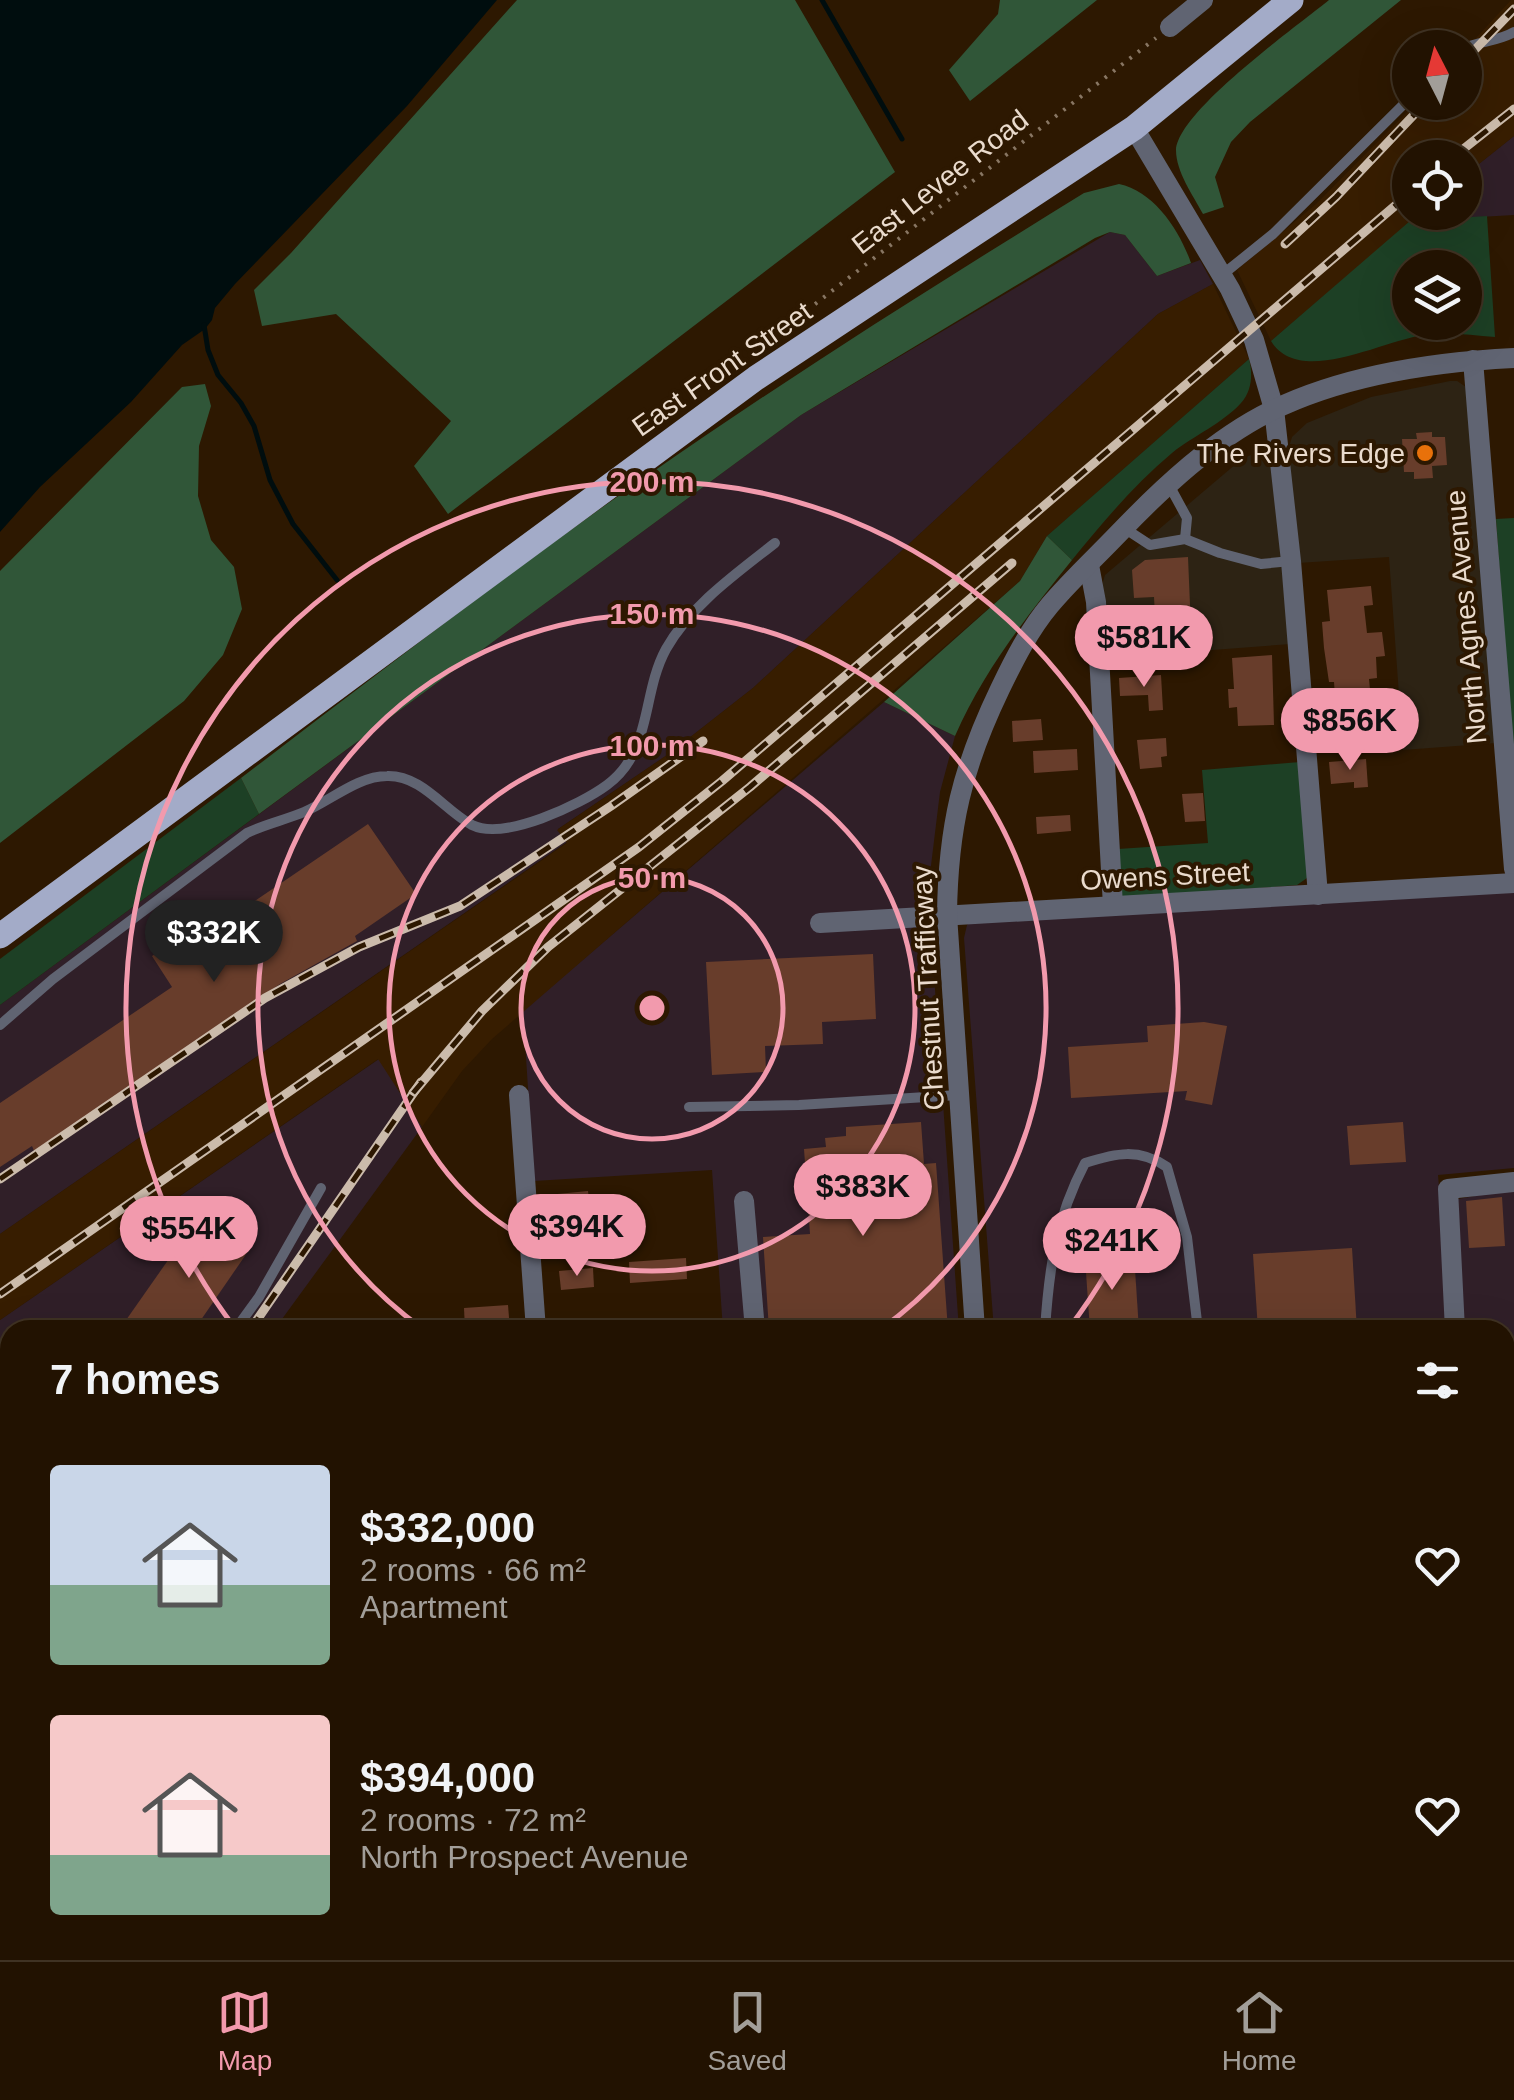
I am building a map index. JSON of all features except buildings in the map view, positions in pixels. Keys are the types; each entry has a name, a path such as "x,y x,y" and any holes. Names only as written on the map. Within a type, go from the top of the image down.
{"main road":[{"name":"East Front Street","path":"0,936 756,378 1134,128 1291,0"}],"street":[{"path":"1170,27 1204,0"},
{"path":"1134,128 1222,275 1254,340 1274,409 1291,561 1318,895"},
{"name":"Chestnut Trafficway","path":"974,1320 948,915 948,856 971,754 1018,652 1049,606 1124,528 1169,485 1244,425 1274,409 1332,388 1387,374 1474,360 1514,358"},
{"name":"North Agnes Avenue","path":"1474,360 1514,869"},
{"path":"1089,565 1096,602 1113,906"},
{"name":"Owens Street","path":"820,923 1514,882"},
{"path":"519,1095 535,1320"},
{"path":"1455,1320 1448,1189 1514,1182"},
{"path":"744,1201 754,1320"}],"lane":[{"path":"1482,41 1502,40 1514,32"},
{"path":"1222,275 1273,234 1392,116"},
{"path":"1169,485 1187,518 1185,539"},
{"path":"1124,528 1150,544 1185,539 1261,564 1291,561"},
{"path":"0,1025 53,979 246,833 273,820 300,814 366,781 390,776 404,778 474,826 502,829 575,803 607,786 629,765 642,740 652,678 668,646 694,613 775,544"},
{"path":"689,1108 960,1095"},
{"path":"1046,1320 1054,1238 1071,1190 1085,1163 1121,1152 1152,1157 1167,1167 1186,1237 1197,1320"},
{"path":"243,1320 260,1297 321,1188"}],"path":[{"name":"East Levee Road","path":"756,378 754,358 766,339 1170,27"}],"shaded area":[{"path":"0,0 497,0 407,106 235,284 215,308 205,329 182,345 131,402 40,487 0,532"},
{"path":"1514,0 1514,136 1482,161 1482,140 1392,140 1392,230 1401,230 1271,341 1237,270 1316,204 1399,120 1482,120 1482,32"},
{"path":"1514,136 1514,215 1482,217 1482,161"},
{"path":"1110,232 1125,235 1157,276 1200,260 1213,284 1158,314 753,688 670,753 558,829 567,842 0,1234 0,1005 801,415"},
{"path":"1213,284 1249,359 1047,536 1020,581 492,1039 462,1071 422,1127 378,1059 0,1320 0,1234 567,843 557,830 670,753 753,688 1158,314"},
{"path":"1450,381 1466,387 1496,743 1403,750 1389,557 1298,563 1287,454 1292,437 1307,423 1371,397"},
{"path":"1259,452 1271,458 1291,644 1107,658 1102,585 1105,575 1243,458"},
{"path":"884,702 955,736 940,792 928,890 958,1320 722,1320 712,1170 534,1181 523,1011"},
{"path":"1514,891 1514,1168 1438,1175 1450,1320 993,1320 964,938 971,922"},
{"path":"379,1059 422,1127 281,1320 0,1320"},
{"path":"1514,1189 1514,1320 1464,1320 1458,1199"}],"green space":[{"path":"517,0 795,0 895,172 448,514 414,466 451,421 336,314 262,326 254,290"},
{"path":"1000,0 1097,0 970,101 949,70 998,14"},
{"path":"1329,0 1401,0 1250,122 1231,142 1215,177 1224,207 1203,214 1179,167 1176,150 1182,133 1217,93"},
{"path":"1119,184 1143,195 1164,214 1191,263 1157,276 1125,235 1110,232 1095,238 801,415 259,814 241,778 542,551 698,441 917,297 1084,193"},
{"path":"1482,216 1487,216 1495,337 1482,336 1482,250 1392,250 1392,340 1403,340 1320,361 1284,354 1271,341 1400,230 1482,230"},
{"path":"1249,359 1251,382 1241,403 1158,465 1072,560 1047,536"},
{"path":"205,384 211,406 199,446 198,496 211,540 234,567 242,609 223,655 184,701 0,843 0,571 182,387"},
{"path":"1514,518 1514,778 1496,519"},
{"path":"1047,536 1072,560 993,666 955,736 884,702 1020,581"},
{"path":"1300,762 1307,878 1297,885 1121,899 1118,849 1208,843 1202,770"},
{"path":"241,778 259,814 0,1005 0,959"}],"waterway":[{"path":"822,0 902,139"},
{"path":"204,325 218,375 254,426 270,480 293,524 337,580"}],"railway":[{"path":"1482,42 1514,9"},
{"path":"1475,140 1514,109"},
{"path":"1285,244 1409,120"},
{"path":"0,1294 639,847 722,781 1392,208"},
{"path":"413,1093 482,1011 548,947 750,787 1012,563"},
{"path":"0,1179 265,998 359,947 460,906 703,741"},
{"path":"257,1320 421,1082"}],"place":[{"name":"The Rivers Edge","path":"1425,453"}]}
